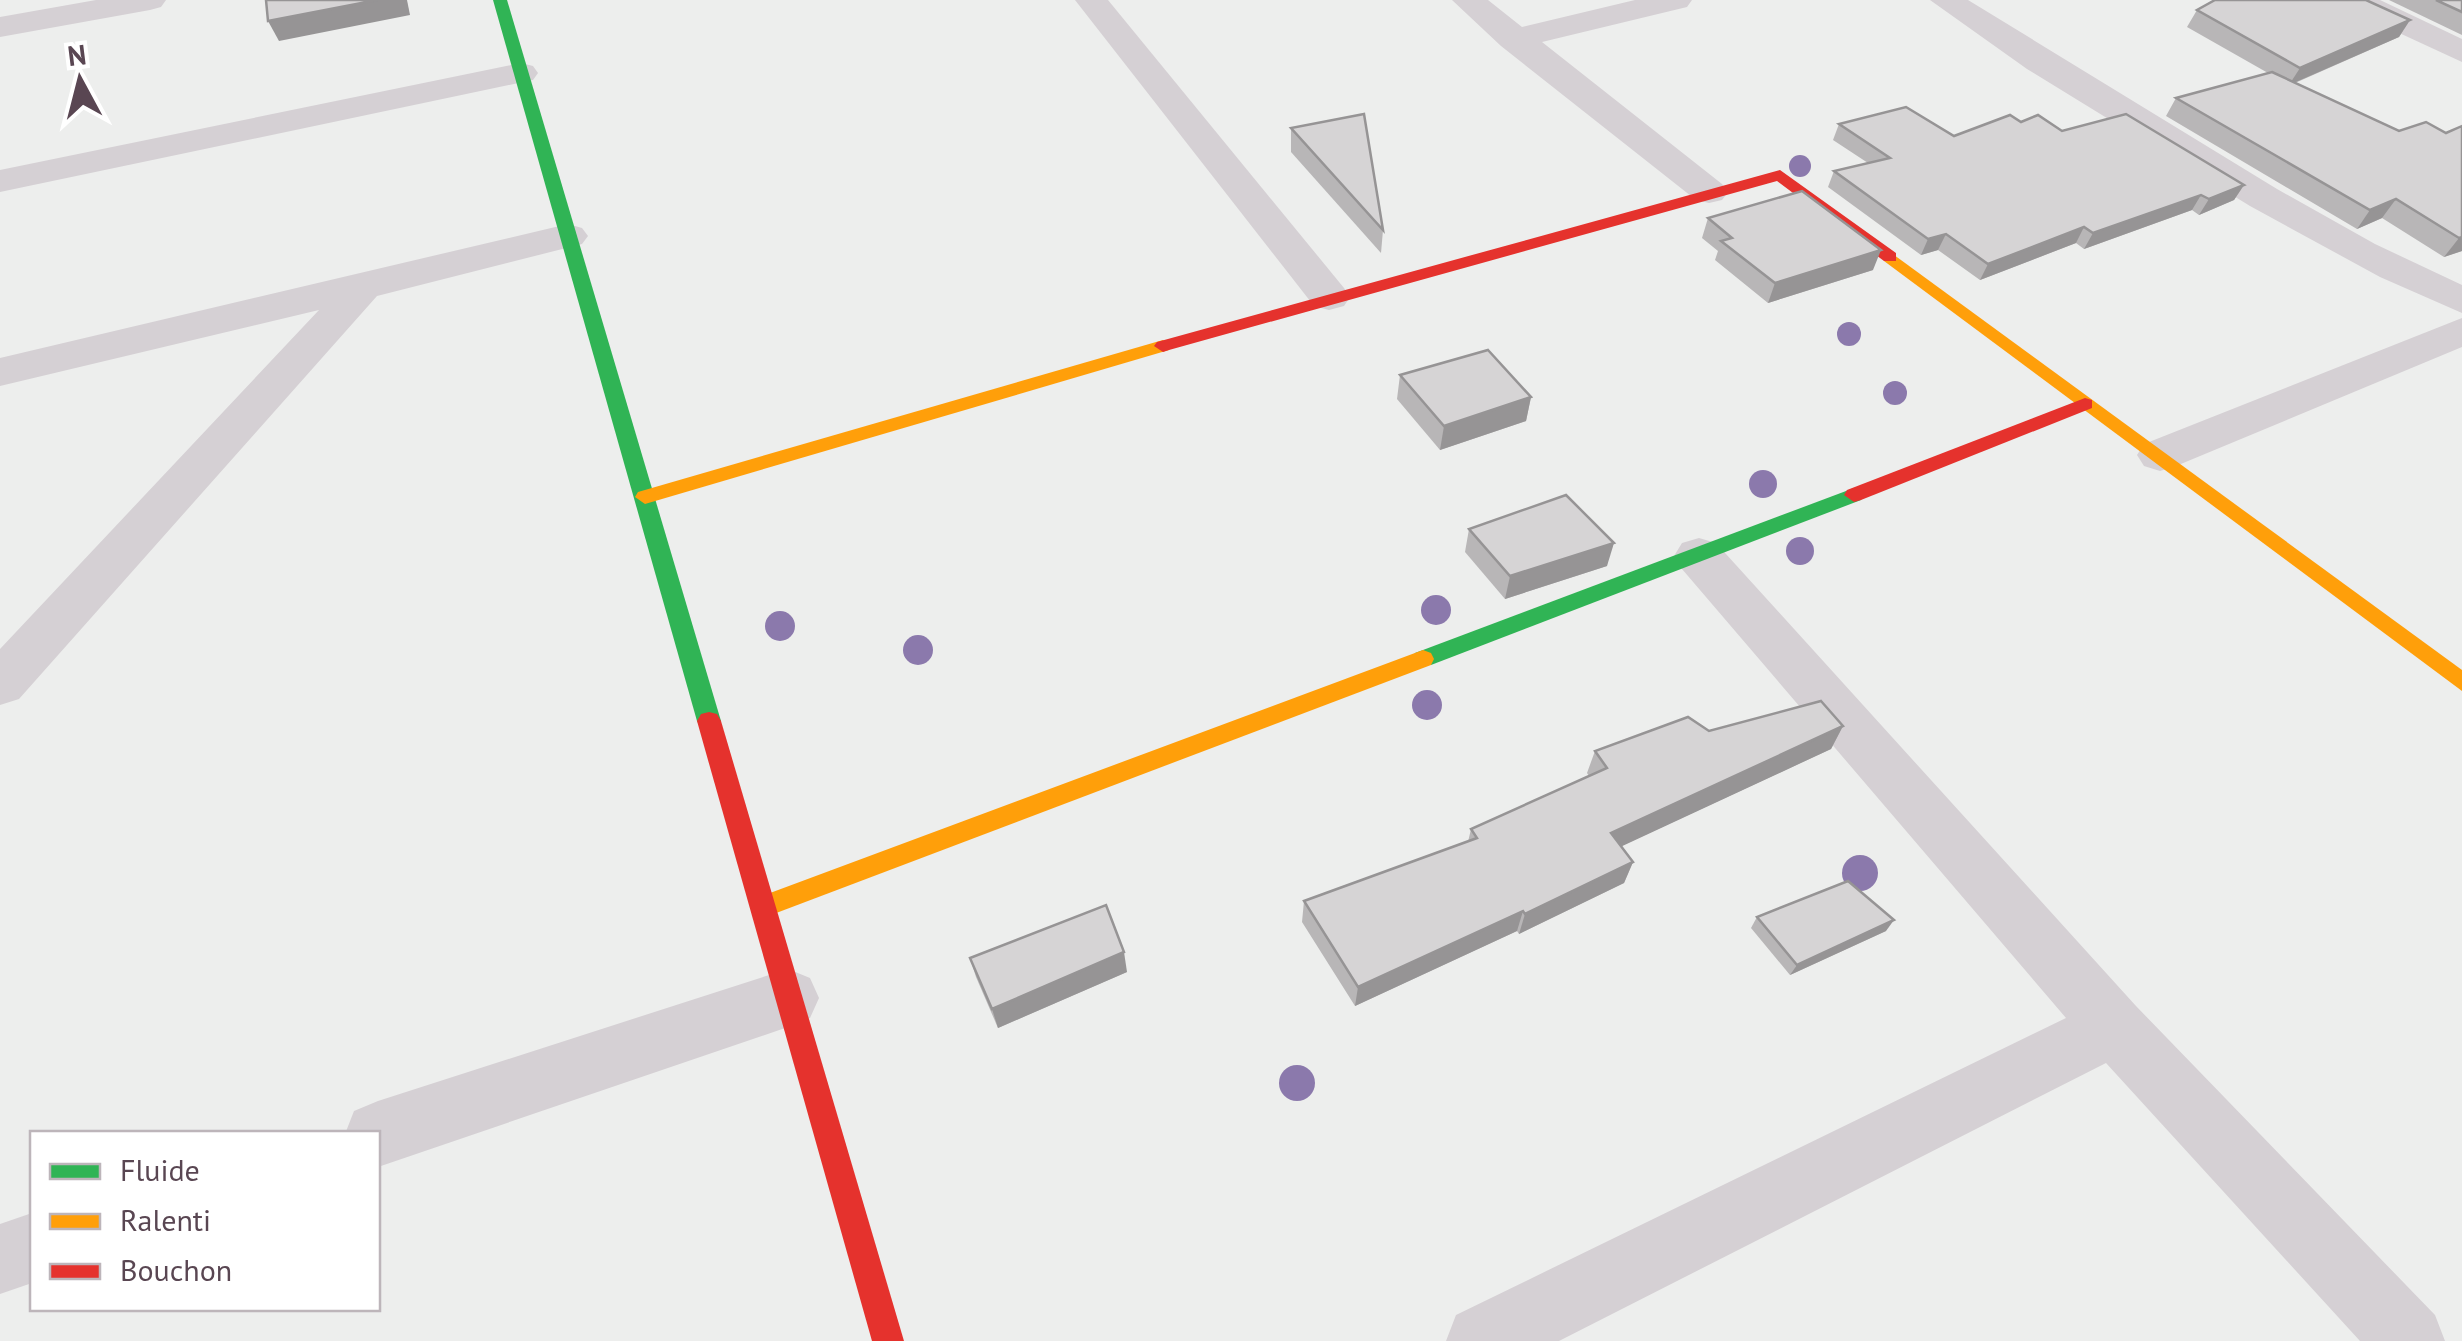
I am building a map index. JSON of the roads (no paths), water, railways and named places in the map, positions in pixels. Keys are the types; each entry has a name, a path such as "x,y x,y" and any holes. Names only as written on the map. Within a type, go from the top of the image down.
{"street":[{"path":"0,27 38,10 150,0"},
{"path":"500,0 888,1341"},
{"path":"1090,0 1329,297"},
{"path":"1468,0 1709,192"},
{"path":"1514,39 1676,0"},
{"path":"1946,0 2116,110 2305,223 2462,300"},
{"path":"2354,0 2462,52"},
{"path":"0,181 521,73"},
{"path":"644,498 1329,297 1770,174 1787,178 2462,682"},
{"path":"0,372 568,236"},
{"path":"0,684 363,287"},
{"path":"2160,454 2462,331"},
{"path":"763,907 1699,556 2085,404"},
{"path":"1699,556 2114,1027 2410,1341"},
{"path":"380,1133 788,998"},
{"path":"1482,1341 2114,1027"},
{"path":"0,1259 30,1249"}]}
